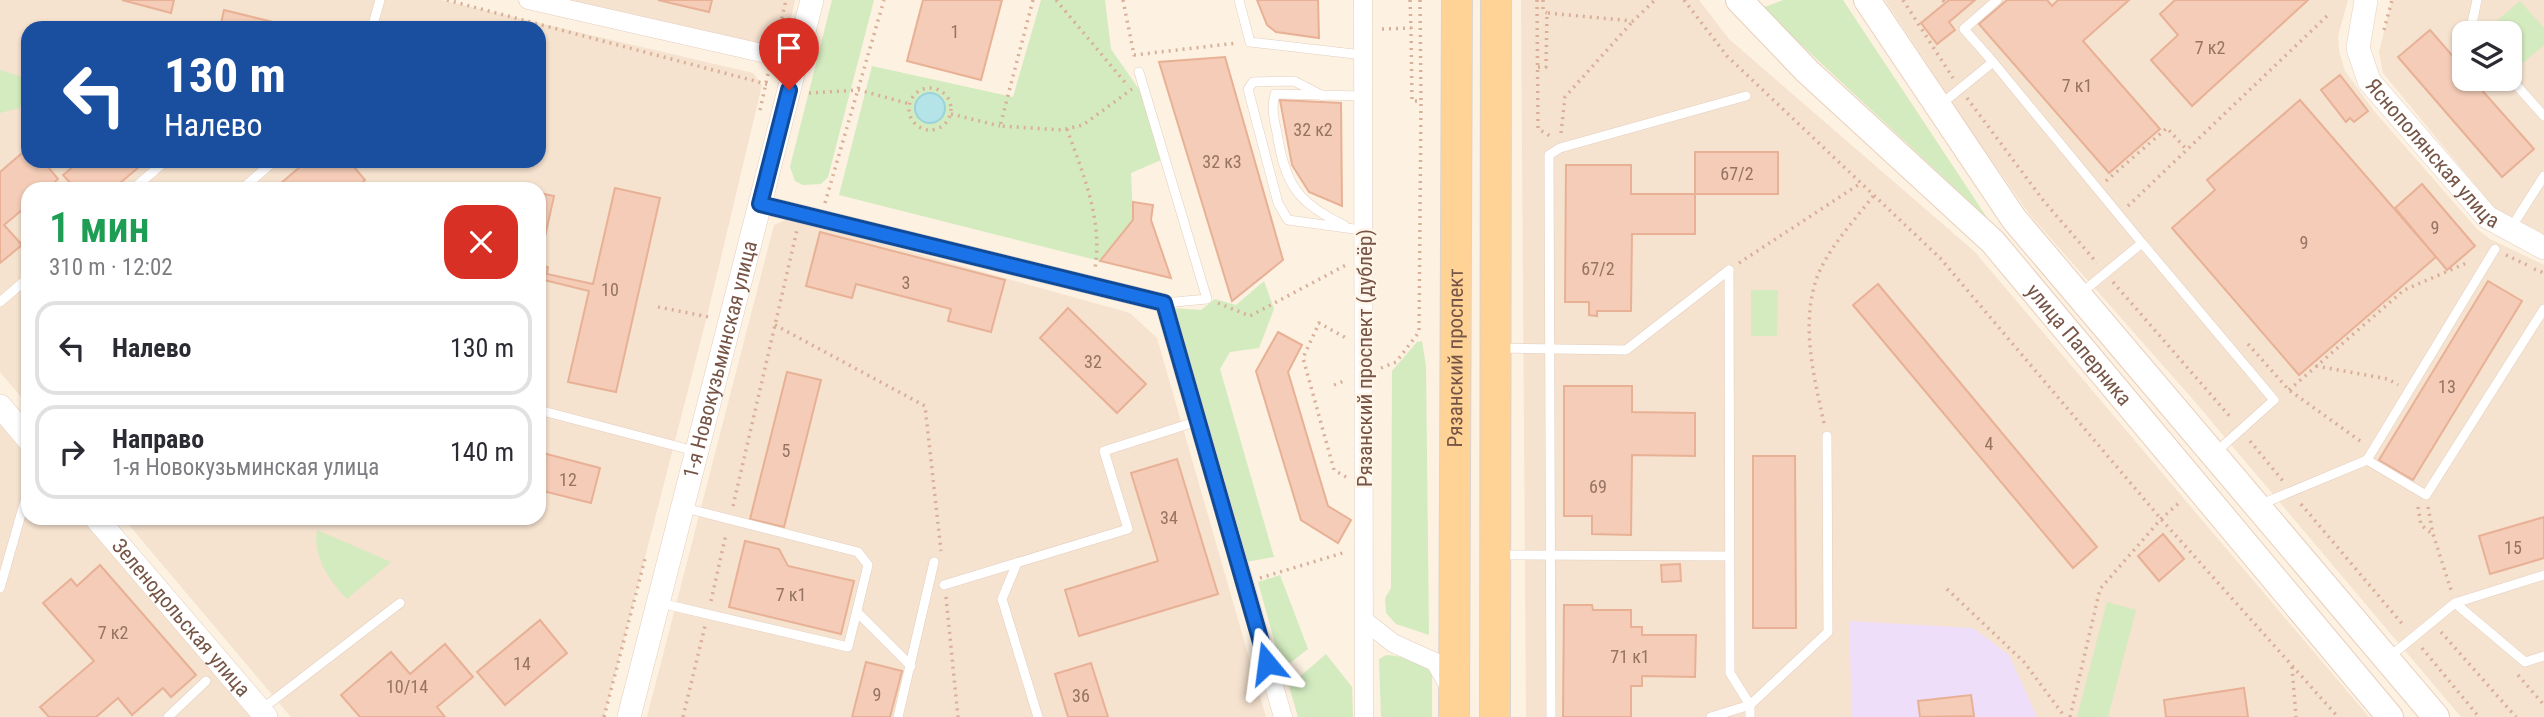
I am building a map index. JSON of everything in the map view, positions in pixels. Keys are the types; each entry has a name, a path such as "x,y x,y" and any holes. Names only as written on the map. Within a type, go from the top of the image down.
{"main road":[{"name":"Рязанский проспект","path":"1454,708 1457,0"},
{"name":"Рязанский проспект","path":"1494,717 1496,0"},
{"name":"улица Паперника","path":"1739,0 1807,71 1993,242 2390,717"},
{"name":"улица Паперника","path":"1867,0 2014,219 2436,717"}],"street":[{"path":"528,0 573,5 797,61"},
{"name":"1-я Новокузьминская улица","path":"629,717 812,0"},
{"name":"Рязанский проспект (дублёр)","path":"1363,0 1359,230 1366,373 1364,717"},
{"name":"Яснополянская улица","path":"2366,0 2359,31 2361,65 2382,98 2487,217 2544,248"},
{"path":"760,204 1164,303 1283,717"},
{"path":"0,406 21,431"},
{"name":"Зеленодольская улица","path":"102,525 263,714"},
{"path":"1365,621 1394,643 1422,653 1435,662 1454,708"}],"lane":[{"path":"374,21 380,0"},
{"path":"1239,0 1250,41 1363,55"},
{"path":"1997,0 1964,29 2274,400 2214,454"},
{"path":"2473,21 2477,0"},
{"path":"1938,106 1993,62"},
{"path":"1141,77 1207,299 1164,303"},
{"path":"1323,96 1294,81 1253,82 1248,89 1279,204 1288,220 1359,230"},
{"path":"2522,91 2544,116"},
{"path":"1359,230 1315,211 1291,188 1280,155 1272,104 1275,94 1363,96"},
{"path":"1551,717 1549,155 1560,148 1746,96"},
{"path":"141,182 157,168"},
{"path":"250,182 266,168"},
{"path":"2516,220 2544,176"},
{"path":"2079,295 2142,243"},
{"path":"2258,506 2367,460 2495,249"},
{"path":"1495,348 1626,350 1729,270"},
{"path":"1729,270 1730,673 1750,705 1750,717"},
{"path":"0,302 21,284"},
{"path":"2367,460 2426,495 2544,309"},
{"path":"546,412 697,452"},
{"path":"944,585 1128,529 1104,451 1198,421"},
{"path":"1711,717 1750,705 1828,632 1827,436"},
{"path":"658,602 848,647 857,612 868,565 858,552 682,508"},
{"path":"0,588 21,514"},
{"path":"1495,555 1729,556"},
{"path":"898,717 933,562"},
{"path":"1017,563 1002,599 1038,717"},
{"path":"2387,659 2455,603 2544,575"},
{"path":"263,714 400,603"},
{"path":"2455,603 2525,662 2544,656"},
{"path":"857,612 911,666"},
{"path":"168,717 206,681"}],"path":[{"path":"447,0 527,21"},
{"path":"760,111 786,0"},
{"path":"683,717 799,222 820,219 884,0"},
{"path":"1000,126 1034,0"},
{"path":"1056,0 1131,90"},
{"path":"1123,0 1134,55 1250,41"},
{"path":"1410,0 1412,101 1421,101"},
{"path":"1334,384 1396,362 1419,332 1420,0"},
{"path":"1537,0 1538,67 1546,67 1547,13"},
{"path":"1543,0 1543,11 1547,13 1633,21"},
{"path":"1559,141 1565,97 1655,0"},
{"path":"1684,0 1727,56 1940,258 2161,519 2338,717"},
{"path":"1903,0 1960,89 2043,200 2241,429 2479,717"},
{"path":"2385,29 2392,0"},
{"path":"2129,204 2328,15"},
{"path":"546,26 773,86"},
{"path":"1363,29 1411,28"},
{"path":"950,114 1000,126 1067,129 1083,125 1131,90 1141,77"},
{"path":"935,89 948,98 950,114 941,127 925,130 912,120 910,104 919,91 935,89"},
{"path":"805,93 859,90 910,104"},
{"path":"2105,183 2167,128 2187,149"},
{"path":"1067,129 1092,206 1100,242 1092,287"},
{"path":"1729,270 1861,183"},
{"path":"1827,436 1808,328 1816,279 1834,247 1874,195"},
{"path":"2279,398 2404,290 2439,278 2495,249 2544,273"},
{"path":"1207,299 1250,316 1354,260"},
{"path":"658,307 709,317"},
{"path":"1353,481 1334,470 1303,358 1319,323 1354,342"},
{"path":"775,325 925,406 958,717"},
{"path":"2316,366 2388,379"},
{"path":"2289,390 2353,436"},
{"path":"2415,488 2421,525 2433,534"},
{"path":"2067,717 2100,589 2161,519"},
{"path":"1244,583 1354,549"},
{"path":"1947,589 2024,662 2067,717"},
{"path":"2431,622 2516,717"},
{"path":"2292,665 2296,717"}],"shaded area":[{"path":"0,0 441,0 531,21 21,21 21,168 546,168 546,25 753,73 762,85 707,316 604,717 291,717 129,525 546,525 546,182 21,182 21,397 0,372"},
{"path":"569,0 795,0 788,32 769,46"},
{"path":"1521,0 1699,0 1729,39 1975,252 2369,717 1526,717"},
{"path":"1885,0 2348,0 2338,36 2339,51 2345,71 2374,111 2477,229 2490,239 2544,265 2544,717 2461,717 2190,396 2030,215"},
{"path":"2392,0 2544,0 2544,234 2494,208 2383,73 2379,52"},
{"path":"790,218 1130,313 1157,338 1266,717 647,717 774,225"},
{"path":"0,424 21,449 21,525 87,525 251,717 0,717"},
{"path":"1849,621 1973,628 2009,655 2037,717 1852,717"}],"green space":[{"path":"832,0 874,0 828,177 821,184 803,185 795,181 790,167"},
{"path":"1041,0 1105,0 1111,49 1143,95 1161,160 1131,173 1133,220 1100,261 839,195 872,66 1013,97"},
{"path":"1783,0 1843,0 1988,219 1762,8"},
{"path":"2520,1 2544,28 2544,45 2522,64 2522,21 2497,21"},
{"path":"0,70 21,76 21,103 20,108 0,113"},
{"path":"1264,281 1274,309 1259,348 1230,352 1220,369 1274,557 1246,562 1170,308 1201,310 1215,299 1236,305"},
{"path":"1751,290 1778,290 1777,336 1751,336"},
{"path":"1422,341 1426,366 1429,635 1396,624 1386,613 1385,598 1391,588 1392,371 1417,342"},
{"path":"317,530 391,562 347,599 334,584 320,559"},
{"path":"1280,575 1308,649 1282,669 1258,582"},
{"path":"2107,602 2136,610 2108,717 2077,717"},
{"path":"1326,654 1352,687 1353,717 1298,717 1289,686"},
{"path":"1386,655 1411,660 1432,673 1432,717 1381,717 1379,659"}],"water":[{"path":"930,93 936,94 944,102 944,114 936,122 930,123 924,122 916,114 915,108 916,102 924,94"}],"building":[{"path":"122,0 174,0 171,13"},
{"path":"658,0 712,0 709,12"},
{"path":"923,0 1002,0 981,80 907,61"},
{"path":"1257,0 1318,0 1319,38 1276,32 1267,25"},
{"path":"1949,0 1975,0 1949,22 1955,30 1937,44 1921,23"},
{"path":"2007,0 2047,0 2052,6 2058,0 2129,0 2083,41 2160,129 2109,173 1979,24"},
{"path":"2175,0 2308,0 2192,106 2151,60 2178,35 2160,14"},
{"path":"224,10 269,21 222,21"},
{"path":"2430,30 2452,55 2452,91 2483,91 2534,149 2502,177 2398,57"},
{"path":"1225,57 1283,260 1232,301 1159,62"},
{"path":"2340,75 2368,111 2354,122 2350,118 2346,122 2321,90"},
{"path":"1280,100 1341,103 1342,206 1309,192 1292,165"},
{"path":"2300,100 2436,257 2299,375 2172,228 2215,190 2207,180"},
{"path":"1695,152 1778,152 1778,194 1695,194"},
{"path":"21,154 21,168 49,168 58,179 55,182 21,182 21,211 4,225 21,246 0,263 0,172"},
{"path":"1566,165 1631,165 1631,194 1695,194 1695,234 1632,234 1631,311 1597,311 1597,316 1589,315 1589,302 1565,302"},
{"path":"72,168 138,168 121,182 70,182 63,175"},
{"path":"299,168 355,168 365,180 363,182 282,182"},
{"path":"2422,184 2475,246 2447,270 2395,208"},
{"path":"615,188 660,198 616,392 568,382 589,291 546,280 546,267 547,274 593,284"},
{"path":"546,194 554,196 546,232"},
{"path":"1133,202 1153,205 1151,220 1171,278 1100,261 1133,220"},
{"path":"820,232 1005,280 991,332 948,321 951,309 856,284 852,298 806,286"},
{"path":"2488,281 2522,301 2413,480 2379,460"},
{"path":"1878,284 2097,547 2073,568 1853,305"},
{"path":"1068,308 1146,384 1117,413 1040,338"},
{"path":"1278,332 1302,345 1288,372 1328,506 1351,520 1338,543 1301,520 1256,371"},
{"path":"787,372 821,380 784,527 750,519"},
{"path":"1564,386 1632,386 1632,412 1695,413 1695,456 1632,455 1631,535 1592,534 1592,516 1564,516"},
{"path":"546,454 600,468 591,503 546,492"},
{"path":"1753,456 1795,456 1796,628 1753,628"},
{"path":"1177,459 1218,594 1079,636 1065,590 1158,561 1131,473"},
{"path":"2544,517 2544,558 2490,574 2479,536"},
{"path":"2163,534 2184,559 2159,581 2138,556"},
{"path":"745,541 779,549 788,566 854,581 841,634 729,607"},
{"path":"1680,564 1681,581 1662,582 1661,565"},
{"path":"100,565 196,675 171,697 163,688 132,715 118,698 96,717 49,717 40,707 94,661 43,603 71,579 77,586"},
{"path":"1564,605 1592,605 1593,610 1631,610 1631,627 1642,627 1642,635 1696,635 1695,677 1642,676 1642,686 1631,686 1631,717 1563,717"},
{"path":"540,620 567,653 505,705 477,672"},
{"path":"445,644 473,677 437,707 445,717 360,717 341,695 391,652 410,674"},
{"path":"866,662 902,671 890,717 852,717"},
{"path":"1091,663 1108,717 1068,717 1055,674"},
{"path":"2244,688 2248,717 2166,717 2164,700"},
{"path":"1971,695 1974,716 1920,717 1918,701"}],"route":[{"path":"789,90 760,204 1164,303 1267,663"}]}
